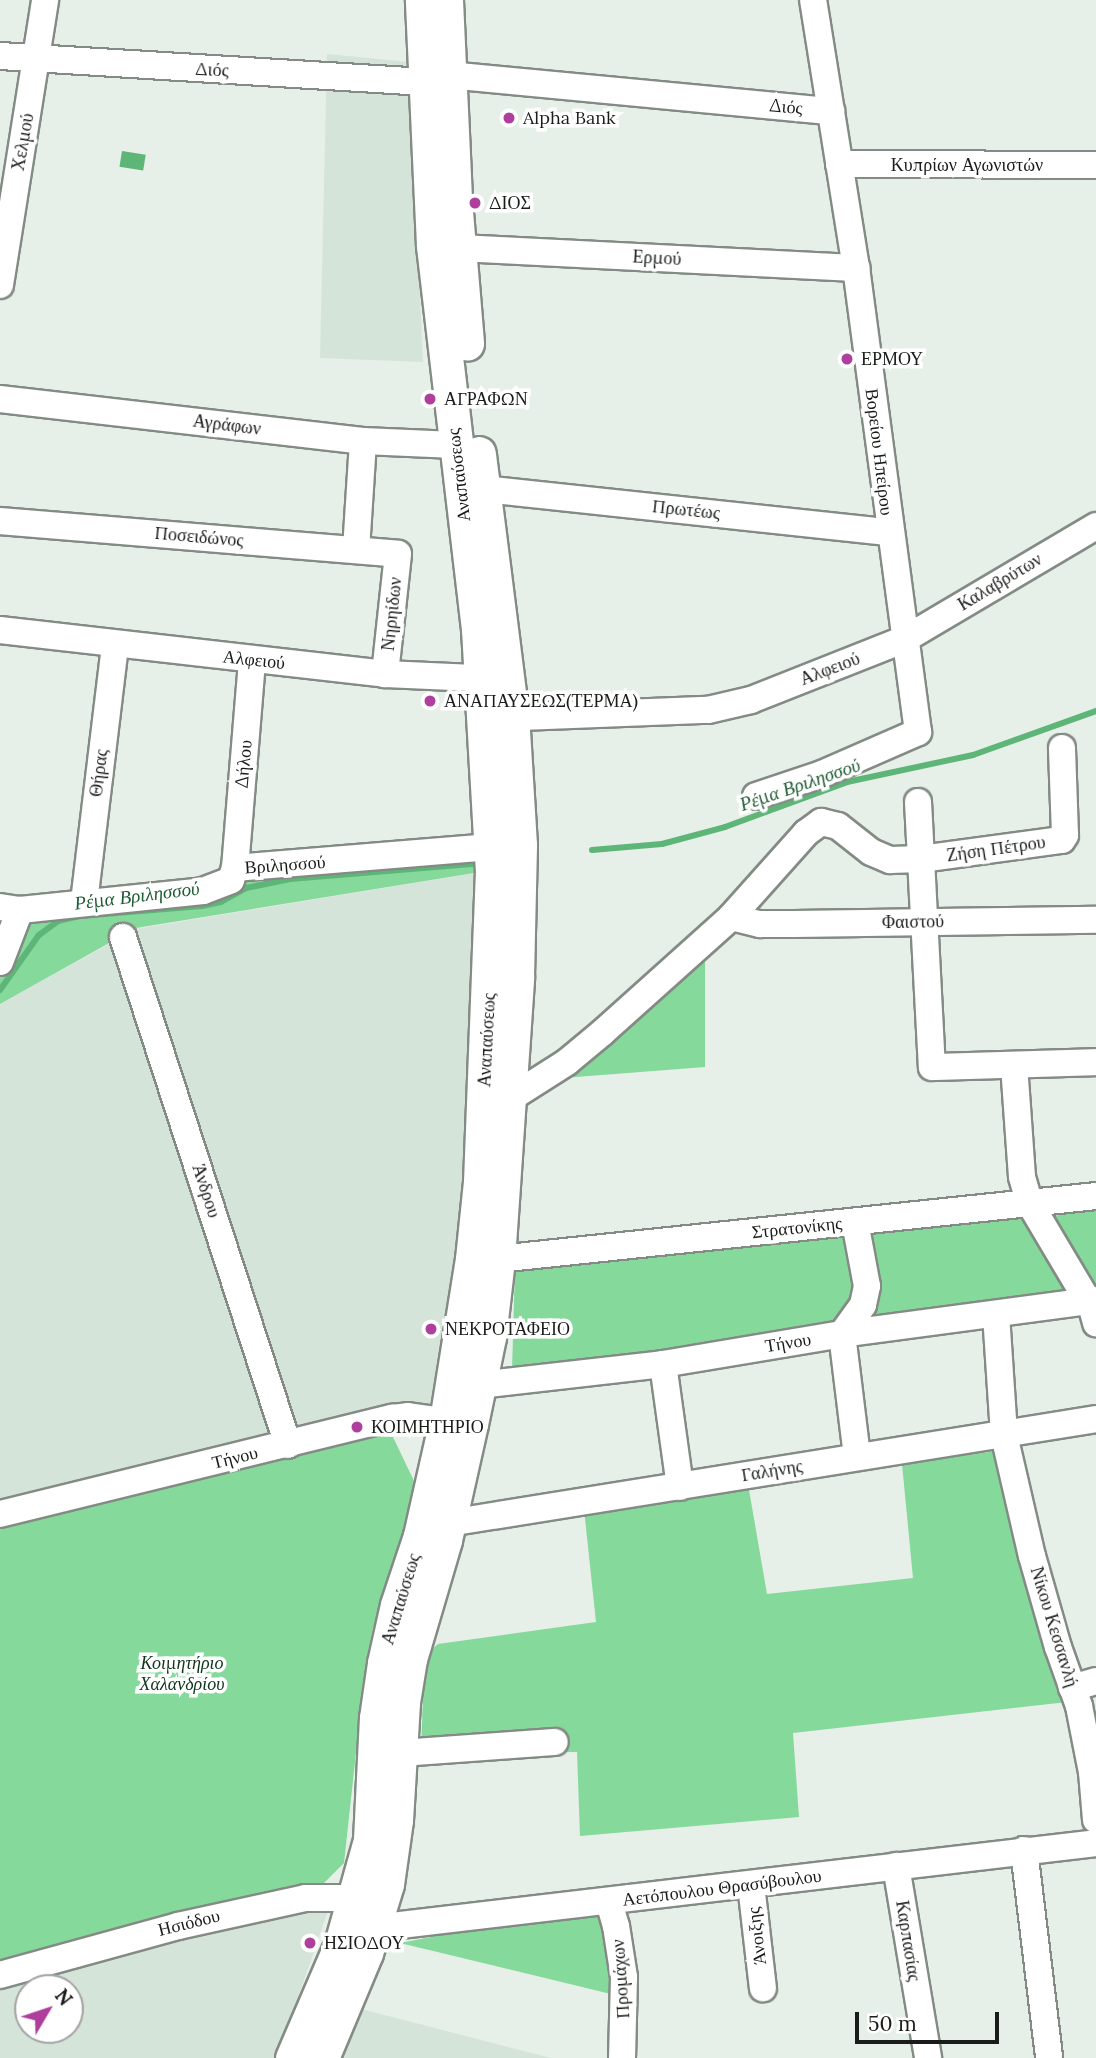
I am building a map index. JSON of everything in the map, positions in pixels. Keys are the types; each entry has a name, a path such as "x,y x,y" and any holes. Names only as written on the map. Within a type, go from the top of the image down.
{"main road":[{"name":"Αναπαύσεως","path":"322,2058 365,1914 372,1829 376,1718 385,1653 397,1605 458,1423 479,1385 489,1337 498,1259 488,1089 490,847 496,699 484,489 458,248 436,79 422,0"},
{"name":"Αναπαύσεως","path":"292,2058 365,1914 393,1849 410,1660 449,1523 471,1259 467,1174 488,1089 521,874 496,699 473,582 433,245 436,79 446,0"}],"street":[{"name":"Χελμού","path":"1,268 45,0"},
{"name":"Βορείου Ηπείρου","path":"755,796 822,774 918,732 889,532 856,268 813,0"},
{"name":"Διός","path":"0,56 436,79 831,111"},
{"name":"Κυπρίων Αγωνιστών","path":"839,164 1096,165"},
{"name":"Ερμού","path":"458,248 856,268"},
{"name":"Αγράφων","path":"0,399 363,441 455,445"},
{"path":"356,550 363,441"},
{"name":"Πρωτέως","path":"484,489 889,532"},
{"name":"Ποσειδώνος","path":"0,521 398,554"},
{"name":"Καλαβρύτων","path":"905,639 1096,526"},
{"name":"Νηρηίδων","path":"385,674 398,554"},
{"name":"Αλφειού","path":"0,630 385,674 496,699 552,701 589,712 721,708 751,700 905,639"},
{"name":"Θήρας","path":"84,902 114,643"},
{"name":"Δήλου","path":"235,868 252,660"},
{"name":"Ζήση Πέτρου","path":"921,859 1063,838 1062,748"},
{"path":"918,802 932,1067 1096,1062"},
{"path":"488,1089 567,1062 732,917 806,833 821,822 838,826 879,857 921,859"},
{"name":"Βριλησσού","path":"0,962 10,909 211,890 231,880 235,868 490,847"},
{"name":"Φαιστού","path":"732,917 760,924 1096,919"},
{"name":"Άνδρου","path":"123,937 288,1445"},
{"path":"1014,1065 1022,1177 1029,1202 1093,1308"},
{"name":"Στρατονίκης","path":"498,1259 1096,1196"},
{"path":"855,1222 867,1286 863,1306 842,1334 857,1457"},
{"name":"Τήνου","path":"479,1385 663,1364 842,1334 996,1314 1093,1308"},
{"name":"Νίκου Κεσσανλή","path":"996,1314 1004,1435 1032,1556 1084,1685 1079,1706 1091,1772 1096,1820"},
{"path":"663,1364 680,1486"},
{"name":"Τήνου","path":"0,1514 392,1418 408,1416 458,1423"},
{"name":"Γαλήνης","path":"449,1523 1096,1419"},
{"path":"400,1753 555,1742"},
{"name":"Αετόπουλου Θρασύβουλου","path":"365,1914 609,1902 1096,1843"},
{"path":"1024,1850 1049,2058"},
{"name":"Καρπασίας","path":"896,1866 928,2058"},
{"name":"Άνοιξης","path":"751,1885 763,1988"},
{"name":"Ησιόδου","path":"0,1975 128,1938 305,1898 365,1914"},
{"name":"Προμάχων","path":"609,1902 616,1926 624,1977 622,2058"}],"shaded area":[{"path":"327,54 409,62 423,362 320,358"},
{"path":"122,151 146,155 143,171 119,167"},
{"path":"480,872 477,1072 447,1326 432,1405 0,1504 0,1004 136,929"},
{"path":"301,1907 329,1908 277,2058 0,2058 0,1983 14,1979 14,2044 84,2044 84,1974 36,1974"},
{"path":"361,2009 551,2058 340,2058"}],"green space":[{"path":"479,859 480,872 136,928 0,1004 0,973 22,919 237,877"},
{"path":"705,946 705,1067 550,1079"},
{"path":"1096,1210 1096,1293 1052,1216"},
{"path":"1028,1214 1071,1294 512,1371 515,1268"},
{"name":"Κοιμητήριο Χαλανδρίου","path":"374,1436 393,1437 414,1481 417,1497 373,1628 366,1661 344,1863 324,1883 177,1915 0,1967 0,1528"},
{"path":"997,1451 1067,1702 793,1733 799,1817 580,1836 577,1752 421,1753 423,1695 431,1650 438,1644 596,1622 584,1509 748,1484 767,1594 913,1578 902,1464"},
{"path":"604,1916 615,1995 400,1943 478,1928"}],"waterway":[{"name":"Ρέμα Βριλησσού","path":"592,850 662,844 725,827 847,782 973,755 1096,711"},
{"name":"Ρέμα Βριλησσού","path":"0,990 39,935 58,921 80,916 202,906 221,902 246,888 290,879 474,864"}],"place":[{"name":"Alpha Bank","path":"509,118"},
{"name":"ΔΙΟΣ","path":"475,203"},
{"name":"ΕΡΜΟΥ","path":"847,359"},
{"name":"ΑΓΡΑΦΩΝ","path":"430,399"},
{"name":"ΑΝΑΠΑΥΣΕΩΣ(ΤΕΡΜΑ)","path":"430,701"},
{"name":"ΝΕΚΡΟΤΑΦΕΙΟ","path":"431,1329"},
{"name":"ΚΟΙΜΗΤΗΡΙΟ","path":"357,1427"},
{"name":"ΗΣΙΟΔΟΥ","path":"310,1943"}]}
